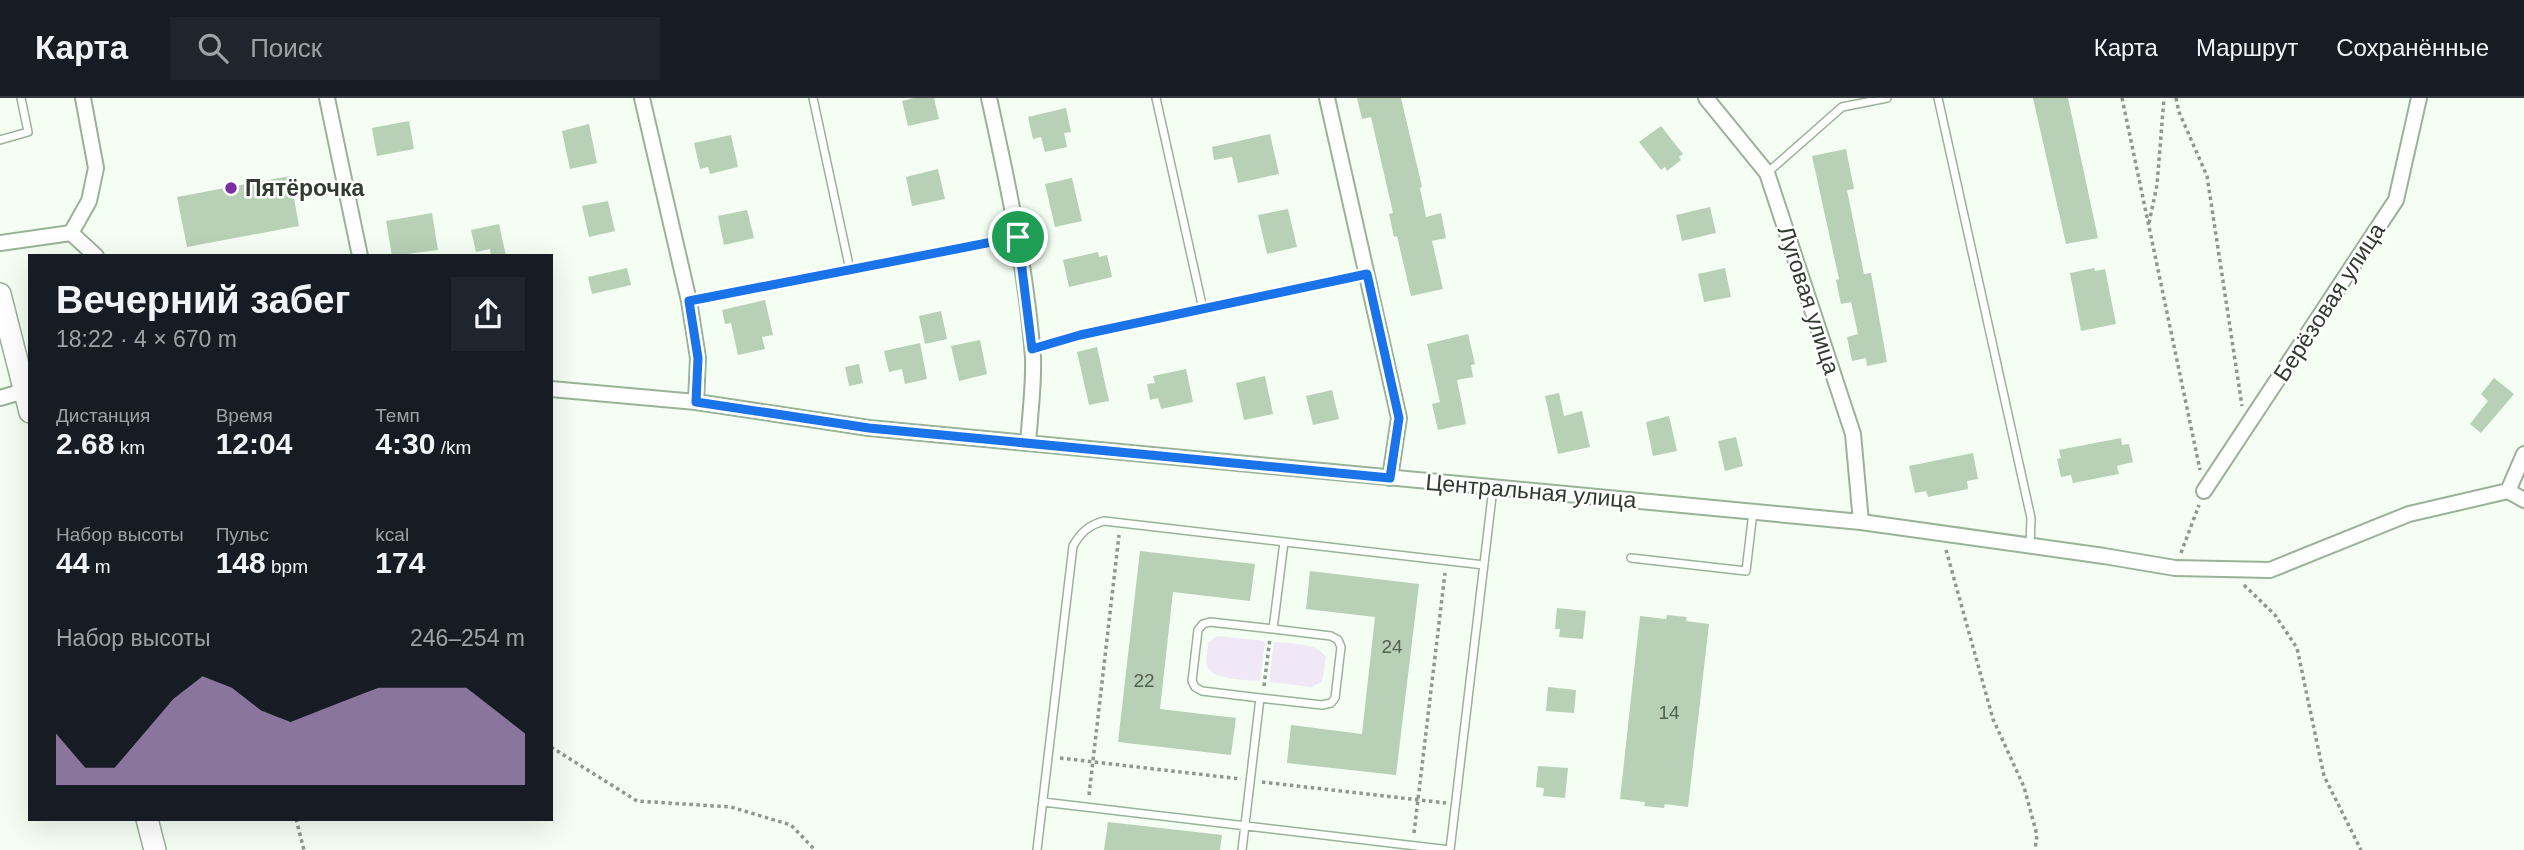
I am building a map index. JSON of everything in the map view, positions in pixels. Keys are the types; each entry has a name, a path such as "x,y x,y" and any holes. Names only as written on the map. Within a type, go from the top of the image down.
{"main road":[{"path":"0,294 28,405"},
{"path":"148,821 155,850"}],"street":[{"path":"71,233 89,201 96,169 83,98"},
{"path":"327,98 360,254"},
{"path":"642,98 689,301 698,358 696,402"},
{"path":"989,98 1018,237 1032,349 1028,443"},
{"path":"1327,98 1399,418 1390,478"},
{"name":"Луговая улица","path":"1706,98 1767,173 1853,433 1861,522"},
{"name":"Берёзовая улица","path":"2204,491 2396,200 2419,98"},
{"path":"0,243 71,233"},
{"path":"71,233 94,254"},
{"name":"Центральная улица","path":"553,389 696,402 869,428 1861,522 2175,568 2270,570 2409,514 2508,491"},
{"path":"0,398 24,391"},
{"path":"2524,454 2508,491 2524,500"}],"lane":[{"path":"0,140 28,132 21,98"},
{"path":"813,98 850,270"},
{"path":"1156,98 1203,309"},
{"path":"1767,173 1842,107 1887,98"},
{"path":"1938,98 2031,518 2030,547"},
{"path":"689,301 1018,237"},
{"path":"1032,349 1080,335 1367,274"},
{"path":"1042,802 1450,850 1493,488"},
{"path":"1631,558 1746,571 1753,512"},
{"path":"1037,850 1073,546 1084,530 1093,524 1104,521 1121,522 1484,565"},
{"path":"1272,629 1284,542"},
{"path":"1210,622 1272,629 1331,636 1338,640 1341,647 1335,698 1331,703 1322,705 1261,698 1202,691 1195,687 1192,681 1198,630 1203,624 1210,622"},
{"path":"1242,850 1261,698"}],"path":[{"path":"2122,98 2204,491 2175,568"},
{"path":"2148,225 2157,185 2164,98"},
{"path":"2176,98 2179,112 2207,176 2245,429"},
{"path":"1087,807 1121,522"},
{"path":"1942,534 1993,719 2024,787 2037,835 2035,850"},
{"path":"1413,845 1447,561"},
{"path":"2227,569 2275,615 2297,648 2323,776 2361,850"},
{"path":"1261,698 1272,629"},
{"path":"553,748 636,801 731,807 791,825 815,850"},
{"path":"297,821 304,850"}],"shaded area":[{"path":"1217,636 1265,641 1260,681 1230,678 1210,671 1206,664 1208,643"},
{"path":"1274,642 1303,645 1322,652 1326,657 1322,682 1311,687 1269,682"}],"building":[{"path":"934,98 939,119 908,126 902,101"},
{"path":"1357,98 1401,98 1422,187 1420,188 1426,217 1441,213 1446,238 1432,241 1443,289 1411,296 1397,236 1394,237 1389,214 1393,213 1371,117 1362,119"},
{"path":"2033,98 2068,98 2098,238 2066,244"},
{"path":"1066,108 1071,132 1064,133 1067,147 1045,152 1041,137 1033,139 1028,117"},
{"path":"409,121 414,149 377,156 372,128"},
{"path":"589,124 597,163 570,169 562,131"},
{"path":"1661,126 1683,154 1679,157 1681,160 1667,171 1665,167 1661,170 1639,142"},
{"path":"1270,134 1279,174 1238,183 1232,157 1214,160 1212,147"},
{"path":"731,135 738,167 710,174 708,167 700,169 694,143"},
{"path":"1846,149 1854,189 1847,190 1864,274 1871,273 1887,362 1867,366 1866,358 1852,361 1847,337 1858,334 1851,302 1841,304 1836,280 1839,279 1812,156"},
{"path":"938,169 945,199 912,206 906,177"},
{"path":"290,176 299,226 187,247 177,197"},
{"path":"1072,178 1082,221 1055,227 1045,184"},
{"path":"608,201 615,231 589,237 582,206"},
{"path":"1710,207 1716,233 1682,241 1676,215"},
{"path":"1288,209 1297,247 1267,254 1258,215"},
{"path":"747,210 754,238 724,245 718,216"},
{"path":"432,213 438,250 392,254 386,221"},
{"path":"499,224 506,254 491,254 490,249 476,252 471,230"},
{"path":"1098,252 1099,257 1107,255 1112,277 1069,287 1063,260"},
{"path":"627,268 631,285 592,294 588,277"},
{"path":"1725,268 1731,297 1704,302 1698,274"},
{"path":"2094,268 2095,271 2105,269 2116,324 2081,331 2070,273"},
{"path":"765,300 773,335 762,337 765,349 738,355 731,323 725,324 722,310"},
{"path":"941,311 947,339 925,344 919,316"},
{"path":"1468,334 1475,364 1471,365 1473,377 1457,380 1466,424 1438,430 1432,404 1440,402 1427,344"},
{"path":"980,340 987,374 959,381 951,346"},
{"path":"920,343 927,379 905,384 902,369 889,372 884,351"},
{"path":"1097,347 1109,401 1089,405 1077,352"},
{"path":"859,364 863,383 849,386 845,367"},
{"path":"1186,369 1193,402 1161,409 1158,398 1150,400 1147,384 1155,383 1153,376"},
{"path":"1265,376 1273,414 1244,420 1236,383"},
{"path":"2494,378 2514,394 2481,433 2470,424 2488,401 2481,394"},
{"path":"1332,390 1339,419 1313,425 1306,396"},
{"path":"1559,393 1564,416 1582,411 1590,447 1558,454 1545,396"},
{"path":"1669,416 1677,451 1653,456 1646,422"},
{"path":"1736,437 1743,466 1725,471 1718,441"},
{"path":"2121,438 2122,445 2129,444 2133,462 2117,466 2119,474 2073,483 2071,475 2061,477 2057,459 2061,458 2059,450"},
{"path":"1973,453 1978,479 1967,481 1968,489 1928,497 1926,491 1915,493 1909,466"},
{"path":"1140,551 1255,564 1250,601 1173,592 1160,709 1236,718 1231,755 1118,742"},
{"path":"1310,571 1419,584 1396,775 1287,763 1291,725 1362,734 1375,617 1306,609"},
{"path":"1557,608 1586,611 1583,639 1559,637 1560,629 1555,629"},
{"path":"1667,615 1687,617 1686,621 1709,624 1688,807 1665,804 1664,808 1644,806 1645,802 1620,799 1640,616 1666,619"},
{"path":"1548,687 1576,690 1574,713 1546,711"},
{"path":"1538,766 1568,768 1565,798 1543,796 1544,788 1536,787"},
{"path":"1108,822 1222,835 1220,850 1104,850"}],"place":[{"name":"Пятёрочка","path":"231,188"}],"route":[{"path":"1018,237 1032,349 1080,335 1367,274 1399,418 1390,478 869,428 696,402 698,358 689,301 1018,237"}]}
